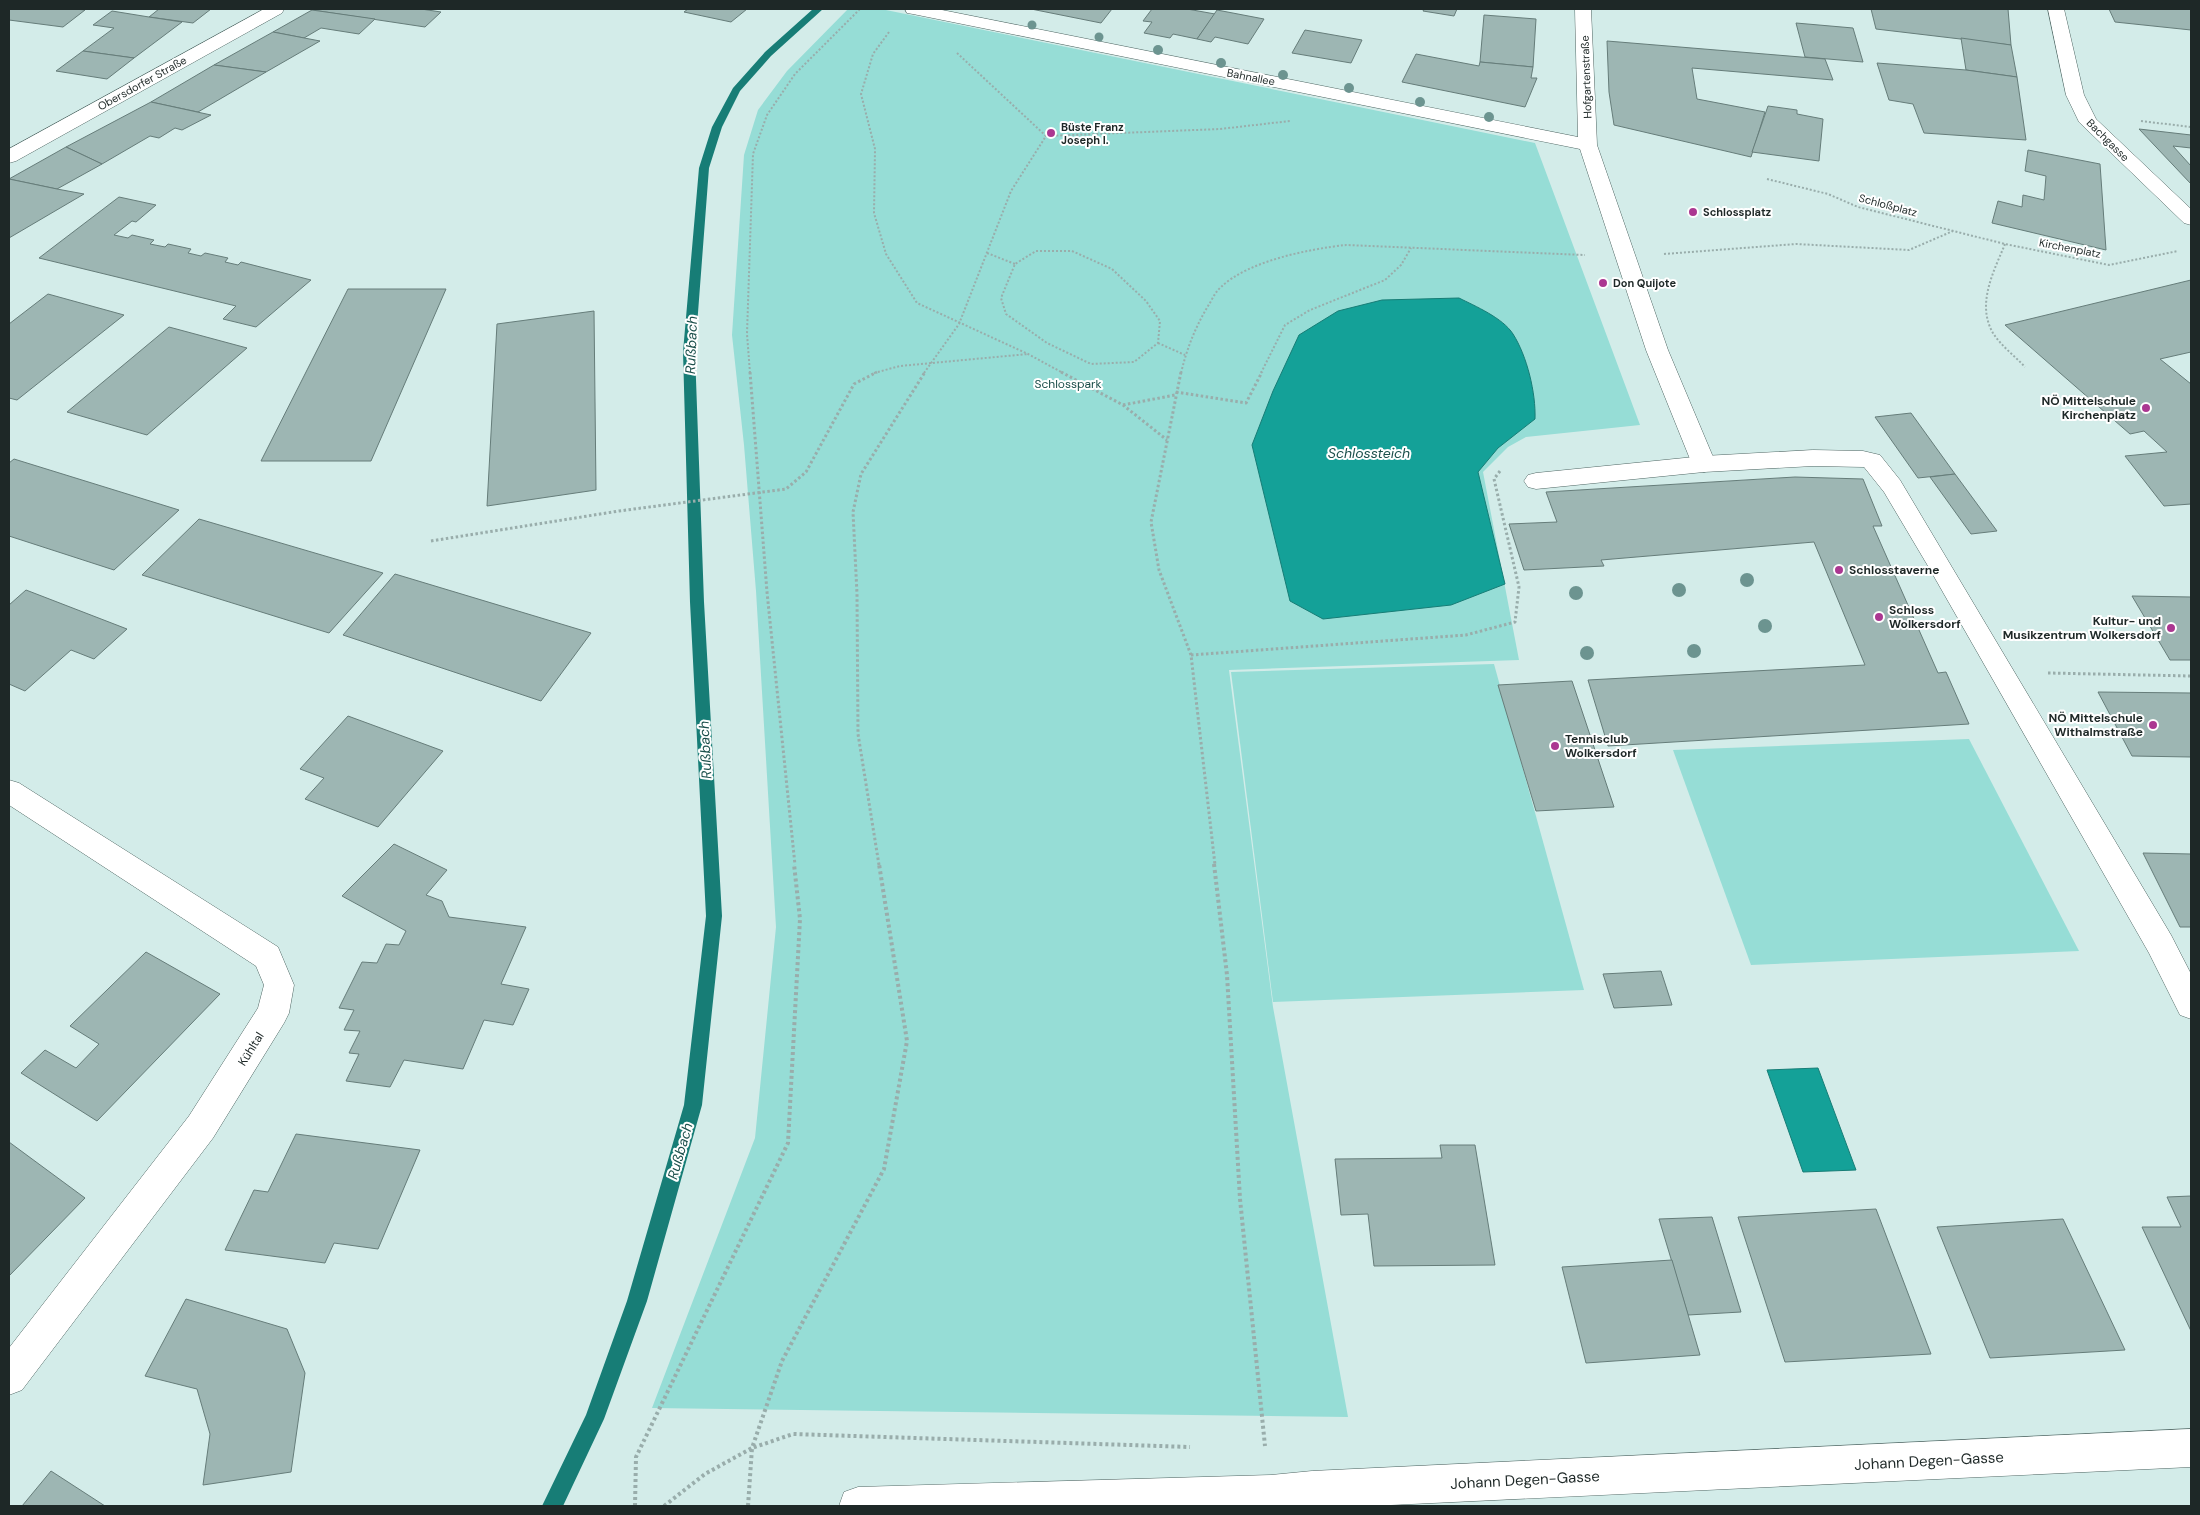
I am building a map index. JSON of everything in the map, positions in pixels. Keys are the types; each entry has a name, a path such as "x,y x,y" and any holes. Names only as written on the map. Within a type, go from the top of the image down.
{"street":[{"name":"Obersdorfer Straße","path":"9,157 276,9"},
{"name":"Bahnallee","path":"914,9 1588,145"},
{"name":"Hofgartenstraße","path":"1583,9 1588,145"},
{"name":"Bachgasse","path":"2056,9 2075,95 2088,122 2191,219"},
{"path":"1588,145 1657,350 1704,464"},
{"path":"1536,481 1704,464 1813,458 1863,459 1872,461 1892,486 2002,672 2038,737 2160,944 2191,1005"},
{"name":"Kühltal","path":"9,791 267,956 279,985 273,1013 201,1127 9,1377"},
{"name":"Johann Degen-Gasse","path":"858,1506 1271,1494 1311,1498 2191,1448"}],"path":[{"path":"635,1506 636,1457 788,1143 800,919 767,592 747,334 753,154 767,115 795,74 860,9"},
{"path":"889,32 873,54 861,94 875,149 874,213 886,254 917,303 958,324 1028,354 1123,405 1167,440"},
{"path":"952,49 1046,136 1220,129 1297,120"},
{"path":"748,1506 752,1448 782,1360 884,1169 907,1041 858,734 857,594 853,512 861,474 930,364 958,324 1012,191 1046,136"},
{"name":"Schloßplatz","path":"1767,179 1828,194 1858,207 2005,244"},
{"path":"1256,1448 1265,1448 1240,1199 1227,975 1191,655 1159,570 1151,522 1176,393 1192,334 1219,288 1234,275 1276,259 1319,248 1346,245 1626,257 1796,244 1909,250 1953,231"},
{"path":"1793,239 1796,244"},
{"path":"2005,244 1988,289 1985,307 1992,332 2025,367"},
{"name":"Kirchenplatz","path":"2005,244 2109,265 2182,250"},
{"path":"1704,246 1706,250"},
{"path":"1123,405 1176,393 1246,403 1285,325 1310,310 1385,280 1401,265 1412,248"},
{"path":"1036,251 1072,251 1112,270 1146,301 1160,321 1158,343 1134,362 1091,364 1047,343 1006,314 1001,298 1015,264 1036,251"},
{"path":"987,253 1015,264"},
{"path":"1158,343 1185,355"},
{"path":"431,540 786,489 806,472 854,384 875,372 900,366 1028,354"},
{"path":"1191,655 1466,635 1515,622 1519,587 1494,479 1504,467"},
{"path":"2002,672 2191,676"},
{"path":"664,1506 683,1488 730,1458 752,1448 793,1434 1198,1447"}],"green space":[{"name":"Schlosspark","path":"848,9 881,9 1535,143 1640,425 1526,437 1508,447 1483,472 1519,660 1229,670 1273,1007 1348,1417 652,1408 755,1138 776,927 756,591 744,445 732,335 744,155 758,110 787,71"},
{"path":"1494,664 1584,990 1273,1002 1231,672"},
{"path":"1969,739 2079,951 1751,965 1673,750"}],"water":[{"name":"Schlossteich","path":"1459,298 1503,323 1513,334 1526,364 1534,398 1535,419 1498,448 1478,472 1505,584 1451,605 1323,619 1290,601 1252,445 1273,391 1299,335 1338,311 1382,300"},
{"path":"1818,1068 1856,1170 1803,1172 1767,1070"}],"building":[{"path":"9,9 85,10 63,27 9,20"},
{"path":"159,9 211,9 193,23 149,17"},
{"path":"421,9 441,12 425,27 312,10"},
{"path":"688,9 747,9 731,22 684,12"},
{"path":"1031,9 1112,9 1101,23"},
{"path":"1152,9 1187,9 1215,14 1197,39 1173,34 1170,38 1144,33 1152,22 1143,21"},
{"path":"1424,9 1457,9 1454,16 1423,11"},
{"path":"1871,9 2008,9 2011,45 1876,29"},
{"path":"2109,9 2191,9 2191,30 2115,22"},
{"path":"312,10 375,19 359,34 321,28 304,38 273,32"},
{"path":"1217,10 1264,19 1248,44 1215,37 1211,42 1197,39"},
{"path":"112,11 182,22 134,58 83,51 114,28 93,25"},
{"path":"1484,15 1536,19 1533,67 1480,62"},
{"path":"1796,23 1853,28 1863,62 1805,57"},
{"path":"1305,30 1362,40 1351,63 1292,53"},
{"path":"273,32 320,41 266,72 214,65"},
{"path":"1961,38 2011,45 2017,77 1966,70"},
{"path":"1607,41 1825,59 1833,80 1692,68 1697,99 1765,112 1751,157 1614,125 1609,92"},
{"path":"83,51 134,58 107,79 56,71"},
{"path":"1416,54 1479,66 1480,62 1533,67 1531,78 1537,78 1525,107 1402,82"},
{"path":"1877,63 1966,70 2017,77 2026,140 1924,133 1913,104 1889,100"},
{"path":"214,65 266,72 198,112 151,102"},
{"path":"151,102 211,115 182,130 175,128 159,138 150,136 102,164 66,147"},
{"path":"1768,106 1797,110 1797,114 1823,119 1819,161 1752,152"},
{"path":"2139,129 2191,135 2191,148 2173,146 2191,166 2191,184"},
{"path":"66,147 102,164 57,189 9,179"},
{"path":"2028,150 2100,164 2106,250 1992,223 1998,201 2022,207 2023,195 2044,200 2046,176 2025,171"},
{"path":"9,179 57,189 84,194 9,238"},
{"path":"119,197 156,205 136,222 132,221 114,235 128,238 132,235 154,240 150,244 165,247 168,244 191,249 188,253 201,256 205,253 228,258 225,262 238,265 241,262 311,280 256,327 223,319 236,306 39,258"},
{"name":"NÖ Mittelschule Kirchenplatz","path":"2191,280 2191,352 2160,359 2191,384 2191,504 2164,506 2125,456 2167,452 2144,431 2130,434 2005,325"},
{"path":"348,289 446,289 371,461 261,461"},
{"path":"48,294 124,315 17,400 9,398 9,324"},
{"path":"594,311 596,490 487,506 497,324"},
{"path":"169,327 247,348 147,435 67,412"},
{"path":"1911,413 1955,474 1918,478 1875,417"},
{"path":"14,459 179,510 114,570 9,536 9,463"},
{"path":"1955,474 1997,531 1971,534 1930,477"},
{"name":"Schloss Wolkersdorf","path":"1795,477 1863,479 1882,526 1873,526 1938,673 1946,672 1969,724 1608,746 1588,680 1865,665 1814,542 1601,560 1604,566 1524,570 1509,524 1557,522 1546,492"},
{"path":"199,519 383,573 329,633 142,575"},
{"path":"395,574 591,633 541,701 343,635"},
{"path":"26,590 127,629 94,659 71,650 25,691 9,684 9,605"},
{"name":"Kultur- und Musikzentrum Wolkersdorf","path":"2132,596 2191,597 2191,660 2170,660"},
{"name":"Tennisclub Wolkersdorf","path":"1572,681 1614,807 1536,811 1498,685"},
{"name":"NÖ Mittelschule Withalmstraße","path":"2098,692 2191,693 2191,757 2132,756"},
{"path":"348,716 443,751 378,827 305,799 324,778 300,769"},
{"path":"394,844 447,870 426,895 442,901 449,917 526,927 501,984 529,989 513,1025 484,1020 463,1069 404,1060 390,1087 346,1081 359,1054 349,1053 360,1031 344,1030 354,1010 339,1008 362,962 377,963 386,944 399,945 406,931 342,896"},
{"path":"2143,853 2191,854 2191,927 2180,927"},
{"path":"146,952 220,994 97,1121 21,1073 45,1050 76,1068 99,1044 70,1026"},
{"path":"1661,971 1672,1005 1614,1008 1603,974"},
{"path":"296,1134 420,1150 378,1249 334,1243 325,1263 225,1250 254,1190 268,1192"},
{"path":"9,1142 85,1198 9,1276"},
{"path":"1440,1145 1475,1145 1495,1265 1374,1266 1368,1214 1341,1215 1335,1159 1442,1158"},
{"path":"2191,1196 2191,1331 2142,1227 2181,1227 2167,1197"},
{"path":"1876,1209 1931,1354 1785,1362 1738,1217"},
{"path":"1712,1217 1741,1312 1688,1315 1659,1219"},
{"path":"2063,1219 2125,1350 1990,1358 1937,1227"},
{"path":"1672,1260 1700,1355 1586,1363 1562,1267"},
{"path":"186,1299 287,1329 305,1373 291,1472 203,1485 210,1434 197,1389 145,1376"},
{"path":"51,1471 105,1506 22,1506"}],"waterway":[{"name":"Rußbach","path":"552,1506 594,1419 637,1301 693,1105 714,916 697,602 689,352 704,168 717,127 736,90 768,54 818,9"}],"place":[{"name":"Büste Franz Joseph I.","path":"1051,133"},
{"name":"Schlossplatz","path":"1693,212"},
{"name":"Don Quijote","path":"1603,283"},
{"name":"NÖ Mittelschule Kirchenplatz","path":"2146,408"},
{"name":"Schlosstaverne","path":"1839,570"},
{"name":"Schloss Wolkersdorf","path":"1879,617"},
{"name":"Kultur- und Musikzentrum Wolkersdorf","path":"2171,628"},
{"name":"NÖ Mittelschule Withalmstraße","path":"2153,725"},
{"name":"Tennisclub Wolkersdorf","path":"1555,746"}]}
